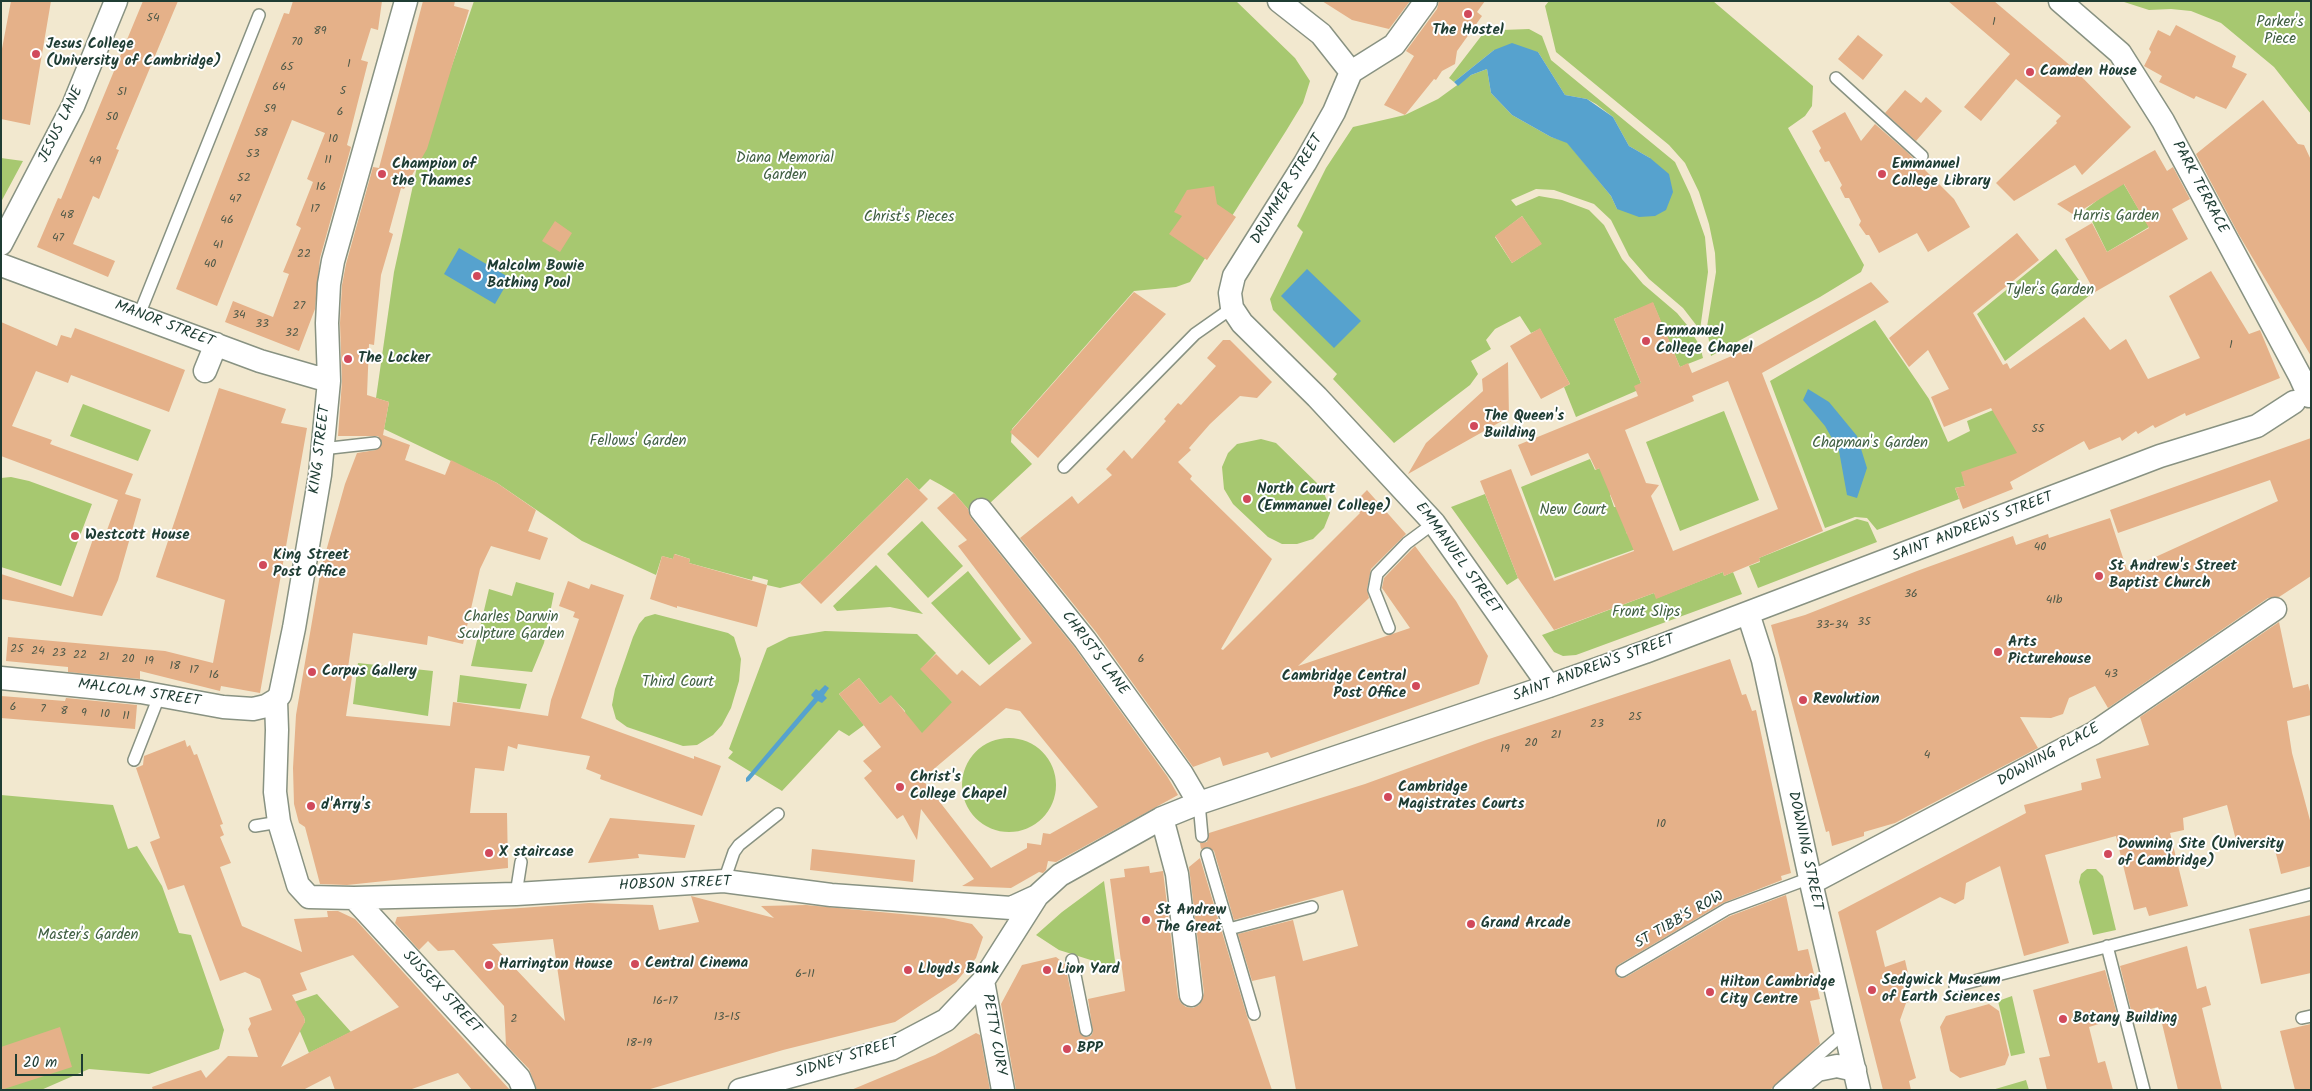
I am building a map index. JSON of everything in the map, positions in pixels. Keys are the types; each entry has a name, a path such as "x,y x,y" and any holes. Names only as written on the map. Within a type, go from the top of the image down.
{"street":[{"name":"JESUS LANE","path":"1,244 73,106 116,1"},
{"name":"KING STREET","path":"310,897 298,885 279,822 275,792 276,700 280,695 294,628 322,450 329,381 327,323 333,261 406,1"},
{"path":"1279,1 1321,34 1351,72 1394,45 1426,1"},
{"name":"PARK TERRACE","path":"2060,1 2120,53 2158,112 2296,368 2305,398"},
{"name":"DRUMMER STREET","path":"1232,308 1230,293 1234,276 1305,163 1334,112 1351,72"},
{"name":"MANOR STREET","path":"1,264 260,361 329,381"},
{"name":"EMMANUEL STREET","path":"1232,308 1242,323 1317,397 1434,523 1549,686"},
{"path":"205,371 216,344"},
{"name":"SAINT ANDREW'S STREET","path":"1037,896 1060,875 1162,818 1200,803 1549,686 1748,613 2160,456 2209,429 2251,413 2305,398"},
{"name":"CHRIST'S LANE","path":"981,510 1085,640 1182,774 1200,803"},
{"name":"DOWNING PLACE","path":"1810,881 2094,733 2275,609"},
{"name":"DOWNING STREET","path":"1748,613 1763,660 1810,881 1857,1080"},
{"name":"MALCOLM STREET","path":"1,678 160,694 223,707 246,708 266,706 276,700"},
{"path":"1162,818 1177,874 1191,995"},
{"name":"HOBSON STREET","path":"310,897 354,898 516,894 724,881 831,895 1011,908 1037,896"},
{"name":"SIDNEY STREET","path":"740,1090 891,1049 946,1020 983,981 1037,896"},
{"name":"SUSSEX STREET","path":"354,898 519,1078 524,1090"},
{"name":"PETTY CURY","path":"983,981 1003,1090"},
{"path":"1797,1087 1817,1070 1836,1066 1857,1080"}],"lane":[{"path":"139,315 259,15"},
{"path":"1836,78 1922,156"},
{"path":"1064,467 1195,334 1232,308"},
{"path":"322,450 375,443"},
{"path":"1389,628 1374,590 1378,574 1407,543 1434,523"},
{"path":"134,760 160,694"},
{"path":"1200,803 1202,836"},
{"path":"724,881 734,852 739,845 778,814"},
{"path":"255,826 279,822"},
{"path":"1207,854 1254,1014"},
{"path":"516,894 521,862"},
{"name":"ST TIBB'S ROW","path":"1622,971 1727,909 1810,881"},
{"path":"1955,986 2311,894"},
{"path":"1229,929 1312,907"},
{"path":"2107,946 2144,1090"},
{"path":"1072,960 1086,1030"},
{"path":"1779,1090 1846,1031"}],"green space":[{"name":"Christ's Pieces","path":"474,1 1236,1 1295,58 1310,81 1303,103 1190,282 1176,287 1134,291 1012,429 1011,442 1032,464 975,517 954,493 941,485 930,479 919,490 907,478 800,583 780,588 767,585 768,580 753,576 752,580 689,563 690,559 675,554 673,559 662,556 656,575 582,541 497,483 384,429 389,402 376,398 394,272 417,167"},
{"path":"1549,1 1713,1 1813,86 1812,106 1805,116 1788,128 1864,265 1861,272 1820,297 1711,356 1707,327 1716,272 1715,253 1709,224 1699,192 1685,163 1669,145 1556,52 1545,6"},
{"name":"Parker's Piece","path":"2121,1 2311,1 2311,114 2274,67 2221,23 2191,11 2171,9 2149,10"},
{"path":"1529,29 1542,36 1551,60 1675,162 1690,194 1705,237 1708,272 1700,330 1683,308 1649,279 1629,256 1611,220 1594,204 1554,190 1536,189 1511,200 1516,206 1539,196 1562,200 1589,210 1604,225 1622,259 1643,284 1677,313 1687,325 1700,346 1703,358 1680,367 1653,303 1614,319 1641,383 1636,391 1576,417 1564,387 1570,384 1540,329 1531,333 1520,316 1495,329 1486,340 1491,349 1471,361 1478,374 1470,385 1394,443 1333,379 1337,374 1273,310 1270,299 1303,232 1297,226 1326,168 1353,127 1405,115 1438,99 1471,75 1487,69 1491,93 1512,115 1551,137 1567,142 1611,196 1617,209 1650,158 1629,146 1613,117 1596,104 1587,99 1565,95 1538,52 1494,50 1454,82 1449,78 1482,35 1502,30","holes":["1522,216 1541,244 1512,263 1495,237"]},
{"path":"1,158 23,161 1,202"},
{"name":"Harris Garden","path":"2122,181 2149,227 2107,252 2086,209"},
{"name":"Tyler's Garden","path":"2056,249 2090,295 2005,361 1977,314"},
{"name":"Chapman's Garden","path":"1875,320 1929,399 1948,442 1970,431 1967,421 1998,408 2027,470 1962,472 1965,486 1955,488 1959,499 1877,530 1867,518 1855,517 1825,528 1770,381"},
{"path":"83,404 151,430 138,461 70,436"},
{"path":"1724,411 1759,500 1680,531 1646,442"},
{"path":"1261,439 1276,443 1321,487 1330,507 1330,513 1324,528 1313,539 1297,544 1282,544 1268,537 1233,504 1224,489 1222,467 1228,453 1237,444"},
{"name":"New Court","path":"1590,459 1595,470 1604,466 1614,491 1610,495 1614,507 1620,507 1627,534 1630,532 1636,549 1555,578 1521,487"},
{"path":"11,477 29,481 92,504 61,586 1,567 1,478"},
{"path":"1485,494 1518,578 1507,585 1451,507"},
{"path":"1857,519 1868,522 1877,542 1758,588 1749,566 1760,562 1759,558"},
{"path":"922,521 963,566 928,598 887,554"},
{"path":"876,565 923,614 890,607 837,611 833,606"},
{"path":"968,571 1021,639 989,665 931,603"},
{"name":"Front Slips","path":"1723,572 1724,576 1733,572 1742,594 1576,655 1563,656 1554,652 1542,635 1654,593 1657,598"},
{"name":"Charles Darwin Sculpture Garden","path":"516,582 554,593 544,643 532,672 471,666 489,589 512,596"},
{"name":"Third Court","path":"655,614 728,633 734,637 741,659 739,681 731,708 722,725 713,735 697,745 683,746 627,727 616,719 612,705 615,689 633,637 639,624 645,617"},
{"path":"825,631 917,634 936,653 921,669 957,707 908,750 905,711 891,696 880,704 859,678 839,694 864,725 849,736 839,730 782,791 728,758 733,752 729,749 767,648 789,637"},
{"path":"358,663 433,671 428,716 353,704"},
{"path":"460,675 527,684 520,709 457,702"},
{"path":"1009,738 1027,741 1042,752 1053,767 1056,785 1053,803 1042,818 1027,829 1009,832 991,829 976,818 965,803 962,785 965,767 976,752 991,741"},
{"name":"Master's Garden","path":"1,795 113,805 128,849 137,846 162,886 179,933 191,935 224,1030 219,1049 149,1074 89,1069 41,1090 1,1090"},
{"path":"2087,869 2096,869 2103,876 2116,930 2093,935 2079,882 2081,874"},
{"path":"1104,881 1116,968 1059,950 1036,935 1062,912"},
{"path":"317,994 351,1032 309,1053 299,1029 305,1022 304,1017 291,1003"},
{"path":"2012,996 2025,1053 2011,1056 1998,1001"},
{"path":"2026,1080 2029,1090 1992,1090"}],"water":[{"path":"1512,43 1538,52 1565,95 1587,99 1613,117 1629,146 1650,158 1669,174 1673,192 1666,210 1655,216 1639,217 1617,209 1611,196 1567,143 1551,137 1512,115 1491,93 1487,69 1471,75 1458,86 1454,82 1494,50"},
{"name":"Malcolm Bowie Bathing Pool","path":"459,248 510,278 495,304 444,274"},
{"path":"1307,269 1361,321 1334,348 1281,296"},
{"path":"1808,389 1829,402 1857,436 1867,468 1857,498 1847,495 1839,451 1825,426 1803,400"},
{"path":"825,685 829,688 824,695 827,698 822,703 818,701 749,781 746,782 746,778 814,698 811,695 816,689 819,691"}],"building":[{"path":"11,1 51,1 30,125 1,119 1,54"},
{"path":"143,1 178,1 116,149 119,150 99,199 93,196 73,244 115,261 108,277 37,247 58,198 61,199"},
{"path":"293,1 382,1 378,30 371,28 361,60 368,62 347,145 351,147 320,258 315,309 299,351 225,322 233,301 273,317 289,274 283,272 301,228 296,225 313,182 307,179 325,133 292,120 217,306 176,289 284,13 289,14"},
{"path":"423,1 455,1 454,6 469,10 427,149 404,189 401,188 389,232 393,234 381,275 374,345 369,344 367,395 389,402 383,435 410,445 405,460 445,475 451,460 497,483 536,510 528,531 548,538 540,560 491,546 480,569 463,644 428,636 427,645 353,633 348,668 353,670 346,716 450,726 453,702 548,716 551,700 579,619 573,617 575,612 559,606 568,581 589,589 591,584 624,595 581,718 694,759 694,756 721,766 702,816 600,779 601,775 586,769 590,756 518,744 517,749 508,746 504,771 475,768 470,813 507,813 508,868 347,885 320,884 305,827 299,823 294,804 293,768 296,715 321,569 345,484 357,453 376,450 382,443 378,436 338,436 342,381 340,323 342,285 373,167 379,168"},
{"path":"1322,1 1410,1 1389,29 1352,20"},
{"path":"1439,1 1485,1 1477,12 1482,16 1457,51 1455,64 1442,71 1436,80 1434,79 1405,115 1384,105 1414,56 1406,51 1437,9"},
{"path":"1948,1 1994,1 2072,67 2131,127 2082,175 2075,165 2014,201 1996,183 2057,123 2056,121 2061,116 2016,79 1981,121 1964,107 2010,54"},
{"path":"2176,25 2236,56 2232,67 2247,74 2226,109 2196,96 2194,99 2159,82 2162,76 2144,66 2151,52 2149,49 2158,30 2170,36"},
{"path":"1858,35 1883,55 1863,80 1838,59"},
{"path":"1905,90 1921,103 1926,97 1942,111 1916,141 1885,113"},
{"path":"2263,100 2298,144 2304,145 2311,160 2311,356 2239,235 2196,154"},
{"name":"Emmanuel College Library","path":"1845,112 1861,141 1875,124 1907,152 1954,199 1970,227 1928,252 1917,233 1879,253 1869,235 1866,235 1859,225 1861,221 1849,198 1845,198 1840,188 1842,185 1829,161 1825,162 1819,151 1821,148 1812,131"},
{"path":"2155,150 2167,171 2173,167 2190,199 2172,209 2188,239 2095,292 2065,239 2092,223 2107,252 2149,228 2124,184 2074,215 2057,204"},
{"path":"1214,186 1217,204 1236,217 1207,260 1169,234 1182,216 1174,212 1187,190"},
{"path":"1522,216 1542,244 1512,263 1495,236"},
{"path":"555,221 572,233 560,252 542,241"},
{"path":"2017,233 2039,260 1973,313 2003,365 2007,363 2010,369 2084,317 2110,350 2126,339 2148,379 2200,358 2169,296 2211,271 2249,334 2260,330 2280,378 2186,416 2185,413 2155,428 2153,425 2138,434 2136,431 2122,441 2120,437 2089,450 2084,441 2010,482 2013,489 1963,509 1955,488 1965,486 1961,472 2017,453 1991,408 1944,427 1931,397 1949,389 1928,350 1909,367 1889,338"},
{"path":"1871,282 1889,302 1762,373 1823,531 1759,558 1760,561 1724,576 1723,572 1656,599 1654,593 1554,630 1518,578 1480,481 1511,469 1554,581 1634,551 1599,468 1596,470 1588,453 1531,476 1518,445 1638,396 1634,386 1641,383 1614,319 1653,302 1680,367 1688,363 1692,373 1741,352 1742,355","holes":["1728,381 1778,509 1673,551 1651,496 1659,485 1646,483 1625,430 1694,401 1692,396"]},
{"path":"1134,292 1166,314 1038,458 1010,432"},
{"path":"1,322 57,346 61,335 71,338 75,328 185,370 169,412 71,375 68,383 36,371 12,426 52,440 50,444 133,474 125,494 141,499 118,580 102,616 1,599 1,574 73,597 93,539 103,541 118,500 1,456"},
{"path":"1540,328 1570,384 1541,399 1510,346"},
{"path":"1223,340 1230,340 1272,382 1257,398 1240,396 1210,424 1189,448 1191,450 1178,462 1192,476 1190,479 1272,559 1221,649 1223,650 1360,513 1352,505 1367,490 1406,534 1371,569 1367,589 1369,598 1298,666 1410,628 1382,588 1384,578 1415,546 1456,601 1488,656 1479,684 1271,758 1268,752 1223,766 1220,757 1193,767 1096,632 1020,538 1072,496 1078,504 1112,475 1106,469 1124,450 1132,459 1166,421 1164,419 1178,403 1181,405 1216,366 1207,358"},
{"name":"The Queen's Building","path":"1508,362 1509,417 1408,474 1426,443 1483,391 1482,379"},
{"path":"219,388 286,409 281,423 307,428 260,693 221,686 220,691 140,671 140,679 68,672 68,667 6,661 8,637 165,651 213,663 225,600 156,577"},
{"path":"2311,438 2311,576 2279,597 2268,598 2108,708 2095,686 2069,698 2063,714 2051,718 2020,717 2038,748 1895,823 1864,832 1864,836 1832,846 1829,831 1826,832 1771,625 1805,615 2013,536 2016,545 2048,534 2049,538 2110,518 2127,570 2278,501 2270,480 2118,533 2110,510"},
{"path":"907,478 928,499 821,604 800,583"},
{"path":"954,493 968,509 971,518 1075,648 1167,776 1178,795 1056,862 1048,861 1046,870 1043,873 1039,872 1011,888 962,886 974,879 921,809 917,840 903,815 897,819 864,778 872,771 863,761 881,747 839,694 859,678 880,704 891,695 922,733 952,702 920,669 936,654 957,675 962,670 980,686 1032,643 958,546 967,540 937,508","holes":["1006,708 1020,711 1098,807 1050,834 1043,833 1041,845 1027,843 1027,848 991,868 922,779"]},
{"path":"674,554 690,559 689,563 767,585 757,627 677,606 677,608 650,599 662,556 673,559"},
{"path":"2279,622 2293,688 2308,684 2311,695 2311,715 2287,721 2292,753 2311,824 2311,866 2281,874 2272,838 2238,848 2227,805 2183,818 2184,830 2170,833 2188,906 2149,916 2146,907 2134,910 2116,836 2045,855 2069,943 2024,956 2000,866 1966,883 1964,899 1955,904 1940,897 1876,931 1885,967 1905,960 1914,1000 1906,1003 1900,1020 1916,1078 1909,1081 1911,1090 1883,1090 1838,912 2026,813 2024,805 2082,790 2081,783 2101,778 2096,759 2149,745 2140,717"},
{"path":"1730,659 1742,695 1746,694 1752,711 1756,710 1791,873 1781,876 1782,880 1723,903 1618,965 1615,972 1619,978 1626,977 1730,916 1786,895 1798,951 1808,949 1820,999 1810,1001 1820,1044 1770,1090 1296,1090 1275,976 1252,981 1238,934 1293,920 1303,961 1358,946 1343,890 1234,920 1214,851 1208,847 1201,849 1200,843 1207,842 1209,833 1365,784 1486,740"},
{"path":"1,696 65,701 66,698 137,705 135,729 1,718"},
{"path":"185,740 187,747 190,745 194,755 197,754 223,824 220,825 224,835 220,837 231,863 220,867 242,926 302,952 294,919 328,917 327,911 338,911 355,919 510,1090 472,1090 458,1073 409,1090 335,1090 330,1076 303,1090 153,1090 152,1087 201,1070 206,1078 228,1056 258,1057 248,1029 251,1024 249,1018 272,1010 260,979 245,972 220,981 184,885 168,890 150,842 160,838 136,768 143,765 144,756","holes":["353,955 399,1007 281,1067 305,1022 292,995 307,990 300,973"]},
{"path":"610,818 695,825 685,858 638,854 639,858 588,863"},
{"path":"812,849 915,860 913,882 810,870"},
{"name":"Lion Yard","path":"1200,858 1247,1016 1272,1090 1016,1090 1001,1004 1022,965 1056,957 1065,964 1079,1031 1084,1037 1091,1036 1093,1032 1088,999 1125,991 1110,879 1125,877 1124,869 1149,866 1150,873 1163,871 1178,997 1186,1007 1193,1008 1199,1005 1204,993 1189,867"},
{"path":"691,896 774,918 761,906 806,905 944,918 972,924 983,937 976,958 956,982 895,1022 783,1050 647,1090 537,1090 529,1069 506,1045 504,1006 454,950 438,951 428,941 419,950 395,923 397,917 589,903 653,905 659,930 699,922","holes":["553,939 565,1021 492,944"]},
{"path":"2311,915 2311,973 2261,984 2249,929"},
{"path":"2187,946 2197,989 2206,986 2211,1005 2202,1008 2222,1090 2178,1090 2158,1007 2132,1014 2120,966"},
{"name":"Botany Building","path":"2105,970 2118,1018 2089,1027 2098,1063 2105,1061 2113,1090 2047,1090 2039,1058 2050,1056 2033,990"},
{"path":"1989,1004 1999,1011 2009,1055 2005,1065 1960,1078 1950,1071 1940,1027 1946,1016"},
{"path":"2311,1024 2311,1090 2295,1090 2280,1031"},
{"path":"60,1027 72,1067 1,1090 1,1047"},
{"path":"976,1033 980,1035 990,1090 851,1090 935,1055"}],"place":[{"name":"The Hostel","path":"1468,14"},
{"name":"Jesus College (University of Cambridge)","path":"36,54"},
{"name":"Camden House","path":"2030,72"},
{"name":"Champion of the Thames","path":"382,174"},
{"name":"Emmanuel College Library","path":"1882,174"},
{"name":"Malcolm Bowie Bathing Pool","path":"477,276"},
{"name":"Emmanuel College Chapel","path":"1646,341"},
{"name":"The Locker","path":"348,359"},
{"name":"The Queen's Building","path":"1474,426"},
{"name":"North Court (Emmanuel College)","path":"1247,499"},
{"name":"Westcott House","path":"75,536"},
{"name":"King Street Post Office","path":"263,565"},
{"name":"St Andrew's Street Baptist Church","path":"2099,576"},
{"name":"Arts Picturehouse","path":"1998,652"},
{"name":"Corpus Gallery","path":"312,672"},
{"name":"Cambridge Central Post Office","path":"1416,686"},
{"name":"Revolution","path":"1803,700"},
{"name":"Christ's College Chapel","path":"900,787"},
{"name":"Cambridge Magistrates Courts","path":"1388,797"},
{"name":"d'Arry's","path":"311,806"},
{"name":"X staircase","path":"489,853"},
{"name":"Downing Site (University of Cambridge)","path":"2108,854"},
{"name":"St Andrew The Great","path":"1146,920"},
{"name":"Grand Arcade","path":"1471,924"},
{"name":"Central Cinema","path":"635,964"},
{"name":"Harrington House","path":"489,965"},
{"name":"Lloyds Bank","path":"908,970"},
{"name":"Lion Yard","path":"1047,970"},
{"name":"Sedgwick Museum of Earth Sciences","path":"1872,990"},
{"name":"Hilton Cambridge City Centre","path":"1710,992"},
{"name":"Botany Building","path":"2063,1019"},
{"name":"BPP","path":"1067,1049"}],"park label":[{"name":"Diana Memorial Garden","path":"785,168"},
{"name":"Fellows' Garden","path":"638,442"}]}
